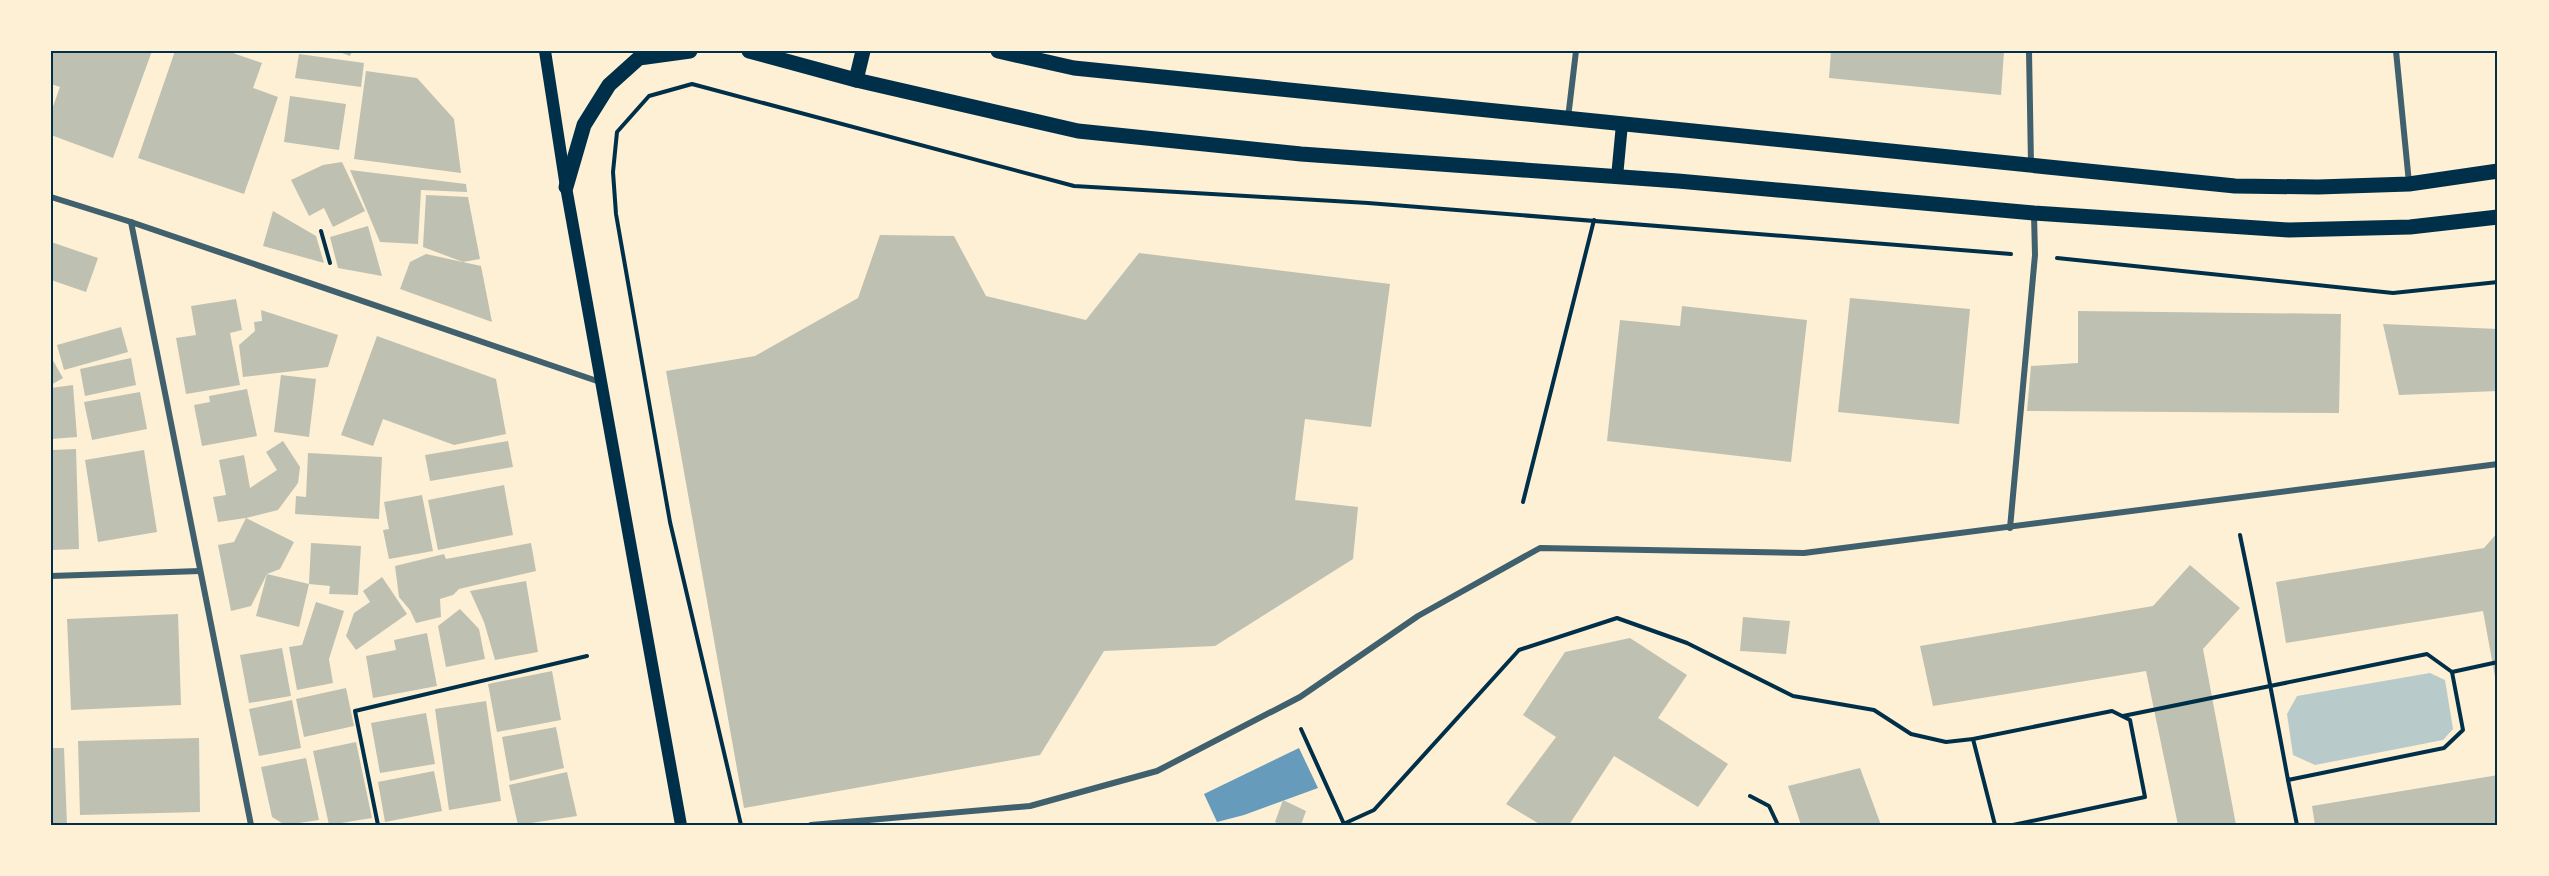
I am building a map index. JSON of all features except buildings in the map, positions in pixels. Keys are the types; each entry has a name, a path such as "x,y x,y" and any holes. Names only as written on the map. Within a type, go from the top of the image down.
{"main road":[{"path":"546,51 566,188 600,383 681,825"},
{"path":"566,188 584,125 609,85 639,57 690,51"},
{"path":"749,51 856,80 1078,131 1301,154 1617,177 2034,213 2289,230 2410,227 2498,217"},
{"path":"856,80 863,51"},
{"path":"998,51 1074,68 2235,186 2318,187 2409,184 2498,171"},
{"path":"1617,177 1622,124"}],"street":[{"path":"1568,118 1576,51"},
{"path":"2028,51 2031,165"},
{"path":"2396,51 2409,184"},
{"path":"51,197 600,383"},
{"path":"2010,528 2034,255 2034,213"},
{"path":"130,222 251,825"},
{"path":"811,825 1030,806 1158,771 1300,697 1418,616 1540,548 1804,553 2498,464"},
{"path":"51,576 200,571"}],"path":[{"path":"741,825 670,522 616,214 613,172 617,132 649,96 692,84 1074,186 1368,203 2034,255 2393,293 2498,282"},
{"path":"1523,502 1594,220"},
{"path":"2240,535 2271,686 2296,825"},
{"path":"1301,729 1343,824 1374,810 1519,650 1617,618 1687,643 1793,696 1875,710 1911,734 1946,742 1973,739 2112,711 2130,720 2145,798 2013,825"},
{"path":"2123,716 2427,654 2452,672 2463,730 2444,748 2288,780"},
{"path":"378,825 356,711 587,656"},
{"path":"2452,672 2498,662"},
{"path":"1973,739 1995,825"},
{"path":"1750,796 1769,806 1778,825"}],"shaded area":[{"path":"2430,673 2445,680 2453,729 2443,740 2315,765 2293,755 2287,714 2297,696"}],"water":[{"path":"1299,748 1318,788 1244,815 1217,822 1204,794"}]}
